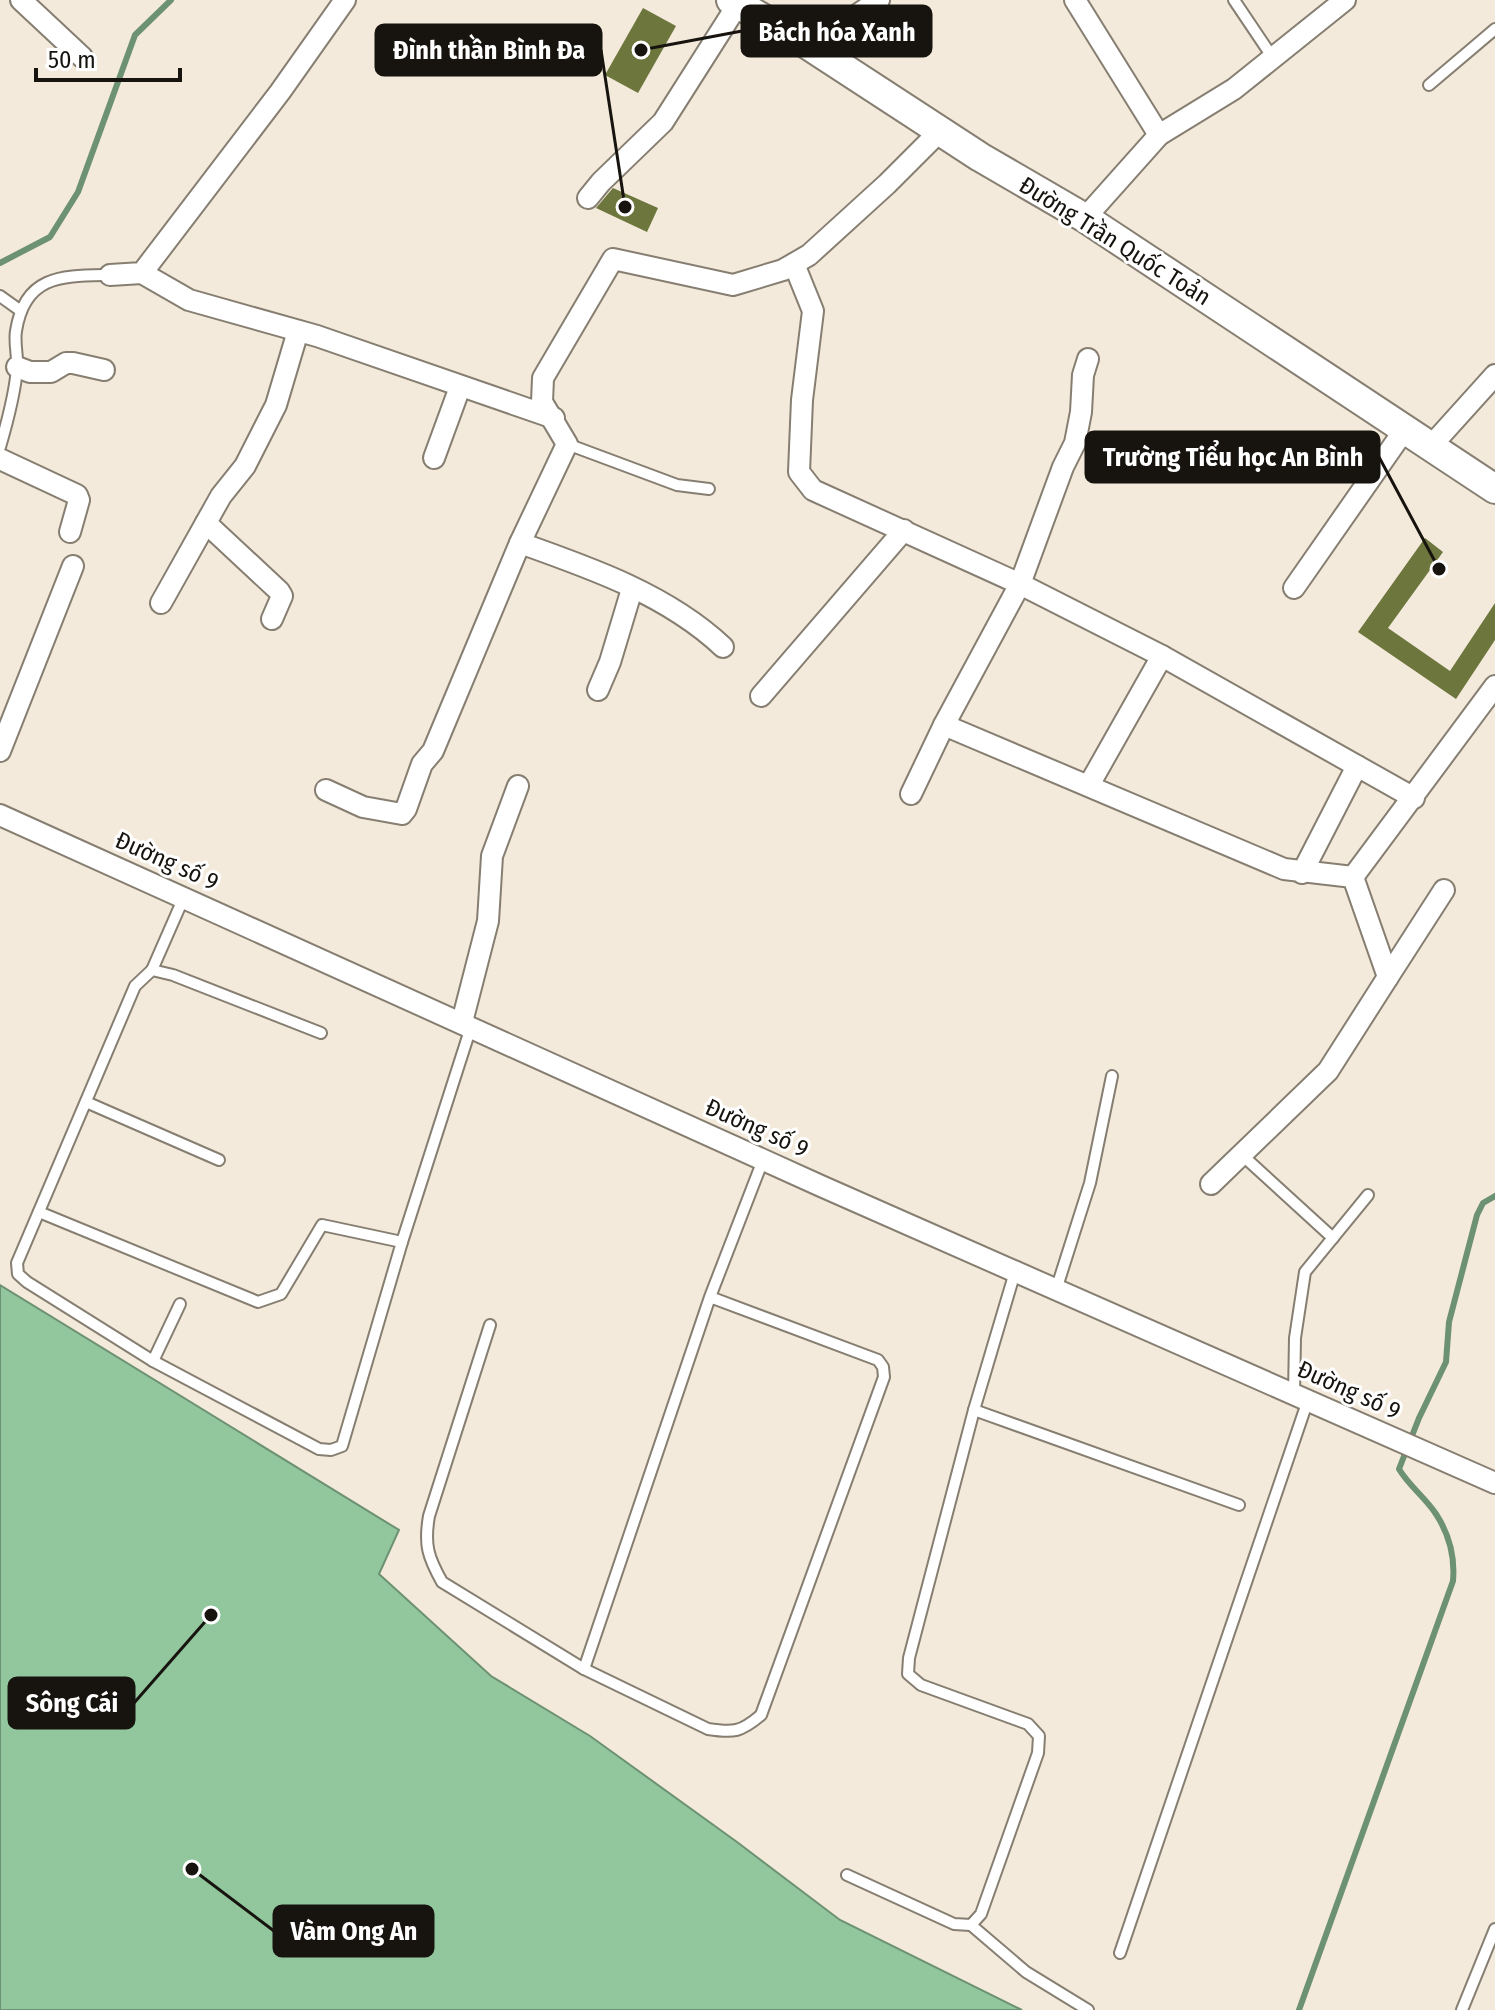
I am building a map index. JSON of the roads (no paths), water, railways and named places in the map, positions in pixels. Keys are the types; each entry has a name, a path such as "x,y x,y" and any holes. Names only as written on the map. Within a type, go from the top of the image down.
{"main road":[{"name":"Đường Trần Quốc Toản","path":"734,2 811,46 940,131 1085,218 1495,489"}],"street":[{"path":"21,0 82,57"},
{"path":"142,273 280,92 345,0"},
{"path":"1075,0 1159,135"},
{"path":"1085,218 1159,135 1234,89 1345,0"},
{"path":"588,198 663,122 734,2"},
{"path":"811,46 869,3"},
{"path":"326,790 363,807 402,814 406,809 422,764 433,751 520,543 567,444 542,402 543,378 613,259 733,285 783,270 809,255 940,131"},
{"path":"794,264 813,311 802,400 799,472 813,490 1020,584 1162,656 1414,798"},
{"path":"110,275 142,273 189,300 298,331 554,418"},
{"path":"161,603 221,496 245,466 276,405 298,331"},
{"path":"911,794 944,725 1020,584 1063,467 1075,443 1083,375 1088,359"},
{"path":"17,367 30,372 51,372 66,363 73,363 104,370"},
{"path":"1431,446 1495,375"},
{"path":"434,458 460,387"},
{"path":"1294,588 1405,429"},
{"path":"0,459 77,495 79,500 70,532"},
{"path":"206,523 279,591 282,596 272,619"},
{"path":"761,696 904,530"},
{"path":"520,543 581,564 632,589 694,621 723,647"},
{"path":"0,751 73,566"},
{"path":"598,690 610,662 632,589"},
{"path":"1089,785 1162,656"},
{"path":"1353,877 1495,686"},
{"path":"944,725 1284,869 1353,877"},
{"path":"1302,873 1357,766"},
{"path":"466,1025 488,921 492,856 518,786"},
{"name":"Đường số 9","path":"0,816 763,1160 1495,1483"},
{"path":"1353,877 1388,977"},
{"path":"1211,1184 1328,1071 1444,890"}],"lane":[{"path":"1234,0 1273,58"},
{"path":"1429,85 1495,29"},
{"path":"0,447 17,367 16,333 21,311 32,291 62,276 110,275"},
{"path":"0,296 21,311"},
{"path":"567,444 677,485 709,489"},
{"path":"184,897 152,970 135,986 17,1263 18,1274 153,1361 319,1449 331,1450 342,1446 466,1025"},
{"path":"152,970 321,1033"},
{"path":"1056,1290 1090,1183 1112,1076"},
{"path":"86,1102 219,1160"},
{"path":"1241,1154 1333,1238"},
{"path":"584,1669 710,1297 763,1160"},
{"path":"1120,1953 1301,1397 1295,1338 1305,1272 1368,1195"},
{"path":"39,1212 258,1302 281,1294 322,1225 402,1242"},
{"path":"971,1925 981,1914 1038,1753 1039,1736 1028,1724 921,1685 908,1674 909,1658 974,1410 1015,1272"},
{"path":"490,1325 429,1516 425,1538 430,1561 442,1582 584,1669 708,1729 731,1732 747,1727 761,1715 884,1377 878,1360 710,1297"},
{"path":"153,1361 180,1304"},
{"path":"974,1410 1239,1505"},
{"path":"847,1875 954,1924 971,1925 1026,1972 1088,2010"},
{"path":"1462,2010 1495,1929"}],"waterway":[{"path":"0,263 50,237 78,192 135,35 171,0"},
{"path":"1299,2010 1453,1581 1452,1555 1441,1522 1399,1469 1446,1362 1449,1322 1477,1215 1483,1203 1495,1196"}],"place":[{"name":"Bách hóa Xanh","path":"641,50"},
{"name":"Đình thần Bình Đa","path":"625,207"},
{"name":"Trường Tiểu học An Bình","path":"1439,569"},
{"name":"Sông Cái","path":"211,1615"},
{"name":"Vàm Ong An","path":"192,1869"}]}
